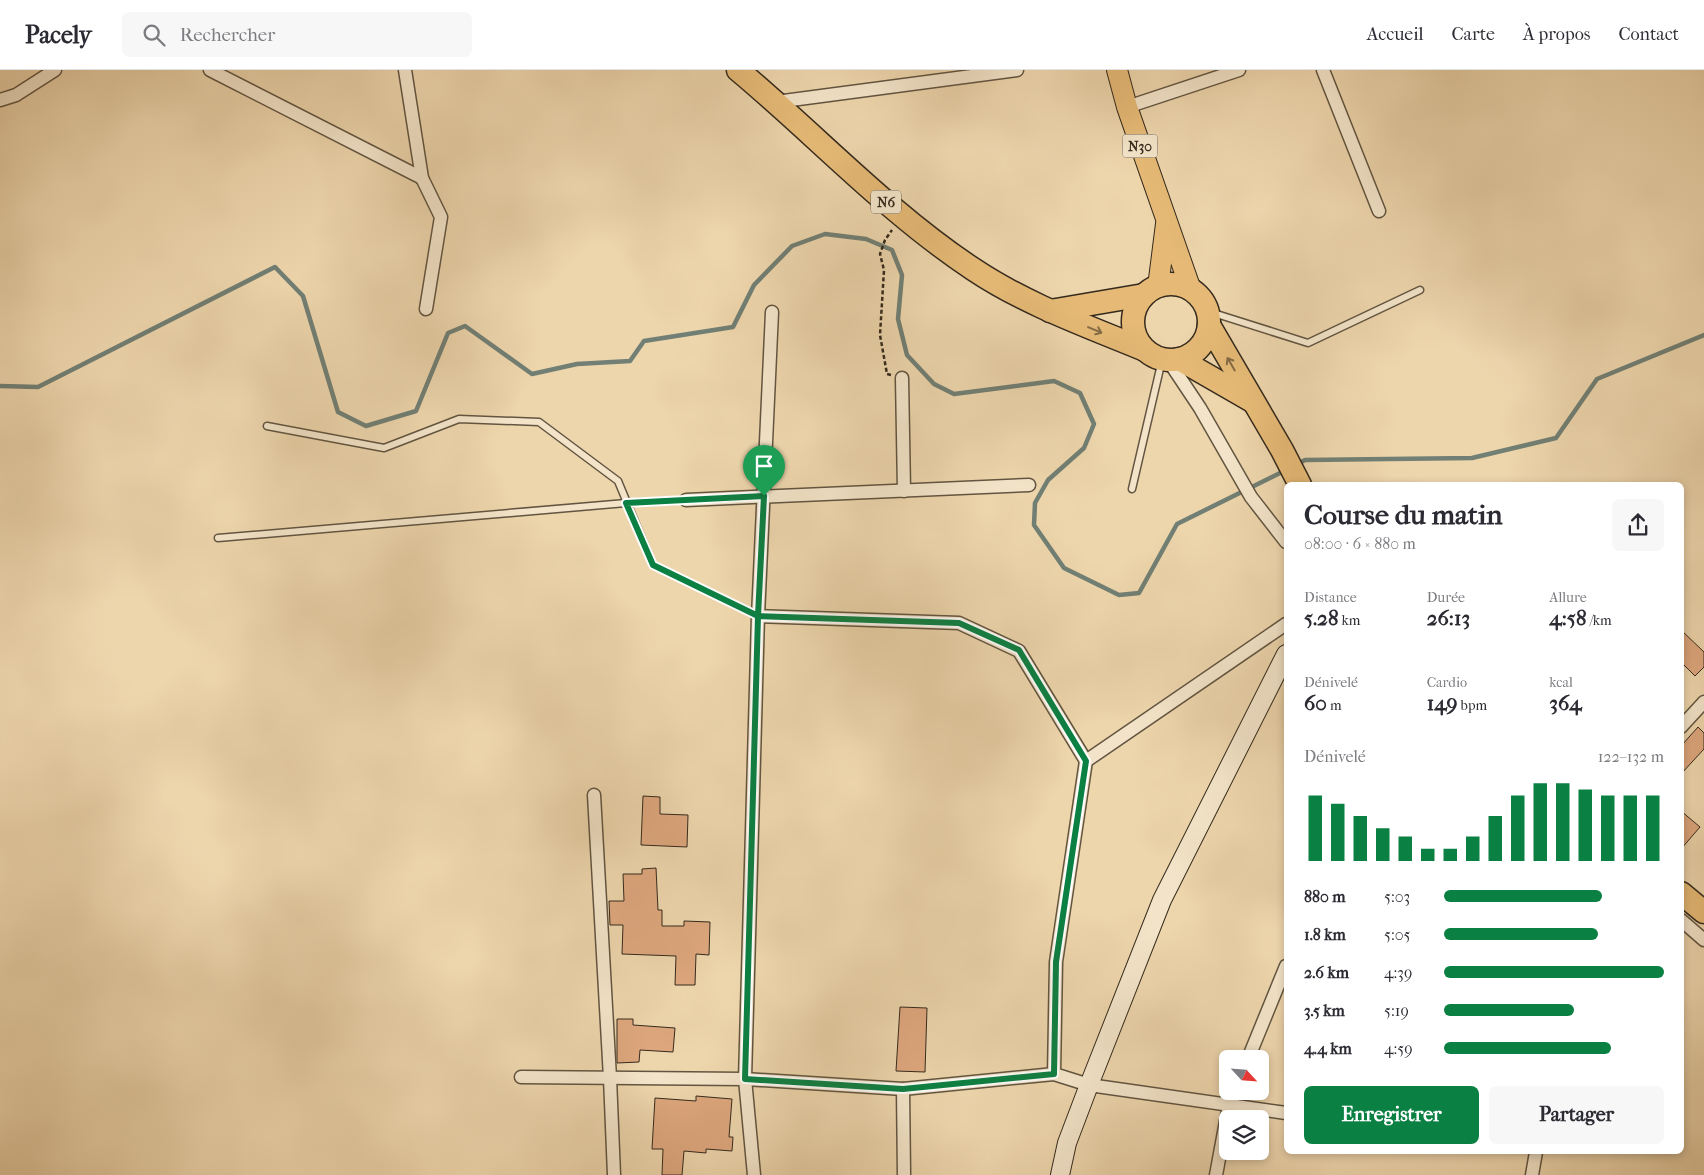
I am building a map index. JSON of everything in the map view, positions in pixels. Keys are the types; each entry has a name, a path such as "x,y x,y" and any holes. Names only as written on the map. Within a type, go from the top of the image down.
{"highway":[{"name":"N6","path":"738,70 776,102 902,217 975,270 1050,311 1163,357 1254,402"},
{"path":"1050,311 1151,291 1170,284 1191,290 1201,299 1208,318 1299,482"},
{"path":"1151,291 1135,310 1133,327 1138,343 1163,357 1190,355 1200,347 1206,336 1208,318"},
{"path":"1684,895 1704,912"}],"main road":[{"name":"N30","path":"1117,70 1127,107 1191,290"},
{"name":"N30","path":"1151,291 1166,222"},
{"path":"1060,1175 1067,1144 1162,900 1284,658"}],"street":[{"path":"0,100 16,95 55,70"},
{"path":"210,70 422,178"},
{"path":"405,70 422,178 441,217 426,309"},
{"path":"776,102 1017,70"},
{"path":"1127,107 1239,70"},
{"path":"1323,70 1379,211"},
{"path":"754,1175 745,1079 758,616 772,312"},
{"path":"1163,357 1200,408 1251,497 1284,539"},
{"path":"902,378 904,491"},
{"path":"686,500 1029,485"},
{"path":"758,616 959,623 1019,650 1086,761 1056,962 1054,1074"},
{"path":"1086,761 1284,625"},
{"path":"1684,722 1704,702"},
{"path":"594,795 614,1175"},
{"path":"1684,923 1704,940"},
{"path":"1252,1050 1284,971"},
{"path":"521,1077 745,1079 903,1089 1054,1074 1089,1085 1284,1114"},
{"path":"903,1089 904,1175"},
{"path":"1216,1175 1231,1100"},
{"path":"1532,1175 1536,1154"}],"lane":[{"path":"1208,318 1308,343 1420,290"},
{"path":"1132,490 1163,357"},
{"path":"267,426 384,448 459,419 539,422 618,481 653,565 758,616"},
{"path":"218,538 626,503 686,500"}],"path":[{"path":"885,240 880,254 884,270 880,335 887,374 902,378"}],"building":[{"path":"1684,633 1704,652 1704,667 1695,676 1684,665"},
{"path":"1698,727 1704,733 1704,749 1684,771 1684,743"},
{"path":"643,796 660,797 660,814 688,815 687,847 641,845"},
{"path":"1684,814 1700,827 1684,846"},
{"path":"656,868 658,910 662,910 662,926 684,926 684,921 710,922 709,955 696,954 695,985 675,985 676,956 622,954 623,925 610,925 609,901 624,901 623,874 642,874 642,869"},
{"path":"900,1007 927,1008 925,1072 896,1071"},
{"path":"617,1019 633,1019 633,1025 675,1028 673,1052 640,1050 639,1062 617,1063"},
{"path":"696,1096 732,1099 729,1137 733,1137 732,1151 706,1149 706,1153 684,1151 682,1175 662,1175 663,1149 652,1149 655,1098 696,1101"}],"waterway":[{"path":"0,386 38,387 275,267 303,296 338,412 366,426 416,411 448,333 465,326 532,374 577,364 630,361 644,341 733,327 754,285 792,246 825,234 866,239 892,250 902,275 898,319 907,355 934,384 954,394 1054,381 1080,393 1094,424 1084,448 1048,480 1035,503 1034,525 1064,568 1119,595 1139,593 1177,524 1284,471"},
{"path":"1296,465 1305,460 1472,458 1556,438 1597,379 1704,335"}],"route":[{"path":"764,496 626,503 653,565 758,616 745,1079 903,1089 1054,1074 1056,962 1086,761 1019,650 959,623 758,616 764,496"}]}
